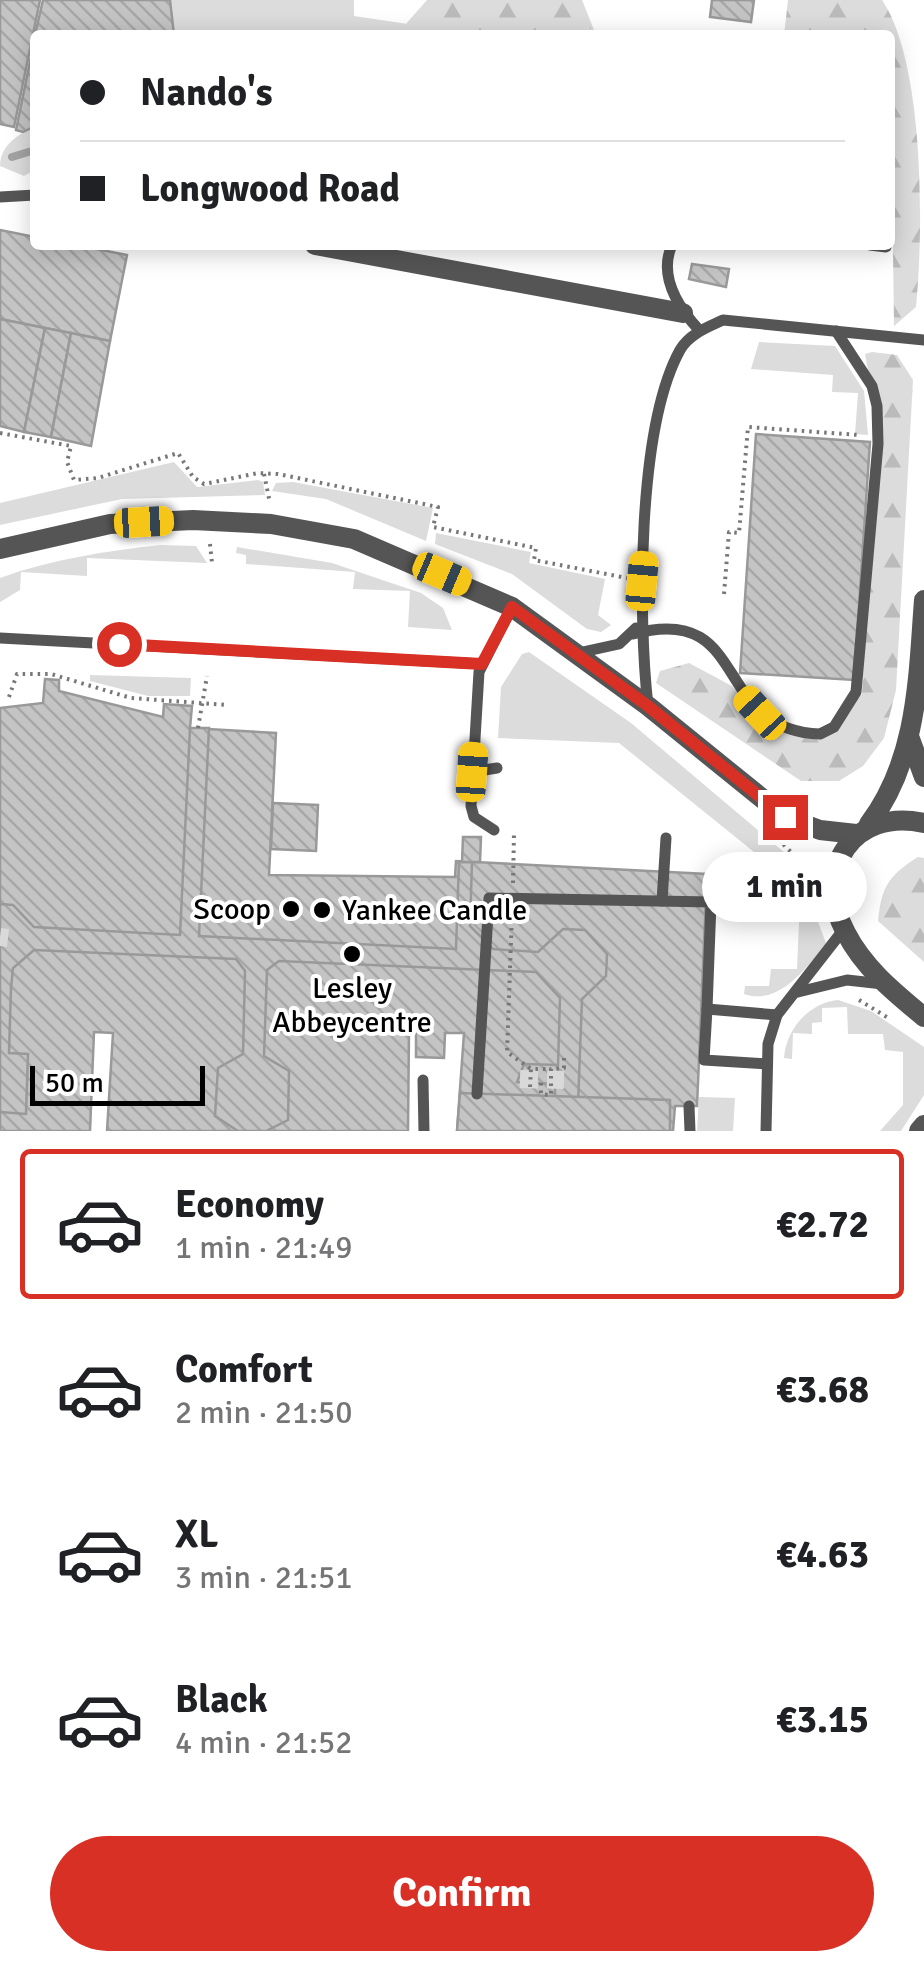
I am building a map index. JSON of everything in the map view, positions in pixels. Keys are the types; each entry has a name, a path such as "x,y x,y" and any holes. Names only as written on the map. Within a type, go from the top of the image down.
{"street":[{"path":"343,250 684,313"},
{"path":"0,548 110,524 193,520 271,524 354,539 512,607 648,706 785,817 820,830 862,829 902,818 924,823"},
{"path":"924,600 910,739 891,791 844,850 836,881 844,930 885,984 924,1017"},
{"path":"910,739 924,777"}],"lane":[{"path":"0,197 30,195"},
{"path":"670,250 665,259 668,273 684,313 699,330"},
{"path":"648,706 638,629 645,521 661,408 681,348 699,330 723,320 924,340"},
{"path":"578,653 619,644 638,629 694,630 708,639 742,694 760,713 794,733 820,734 834,727 856,692 878,436 872,386 836,332"},
{"path":"494,830 474,817 472,772 482,664 512,607"},
{"path":"0,638 482,664"},
{"path":"472,772 497,768"},
{"path":"662,902 666,838"},
{"path":"477,1094 489,898 711,902 704,1060 768,1064"},
{"path":"766,1131 768,1064 777,1015 844,930"},
{"path":"794,994 847,980 885,984"},
{"path":"708,1009 777,1015"},
{"path":"423,1080 424,1131"},
{"path":"689,1106 690,1131"}],"path":[{"path":"724,594 729,532 738,533 748,427 878,436"},
{"path":"0,433 71,446 67,462 74,480 98,478 178,453 193,478 204,484 264,474 438,507 433,528 536,548 534,560 642,581"},
{"path":"264,474 270,503"},
{"path":"204,542 213,546 212,563"},
{"path":"9,697 18,674 51,674 131,698 227,705"},
{"path":"198,728 207,676"},
{"path":"768,831 812,869 816,886"},
{"path":"514,833 508,1052 531,1068 564,1068 564,1058"},
{"path":"855,998 896,1022"},
{"path":"530,1087 531,1068"},
{"path":"541,1083 541,1094 550,1095 551,1069"}],"green space":[{"path":"170,0 354,0 354,16 448,30 173,30"},
{"path":"427,0 582,0 594,30 559,26 540,30 441,30 405,25"},
{"path":"788,0 882,0 896,28 913,102 920,233 916,307 894,326 895,30 785,30"},
{"path":"565,23 594,30 534,30"},
{"path":"30,129 30,173 24,176 0,166 7,146"},
{"path":"759,342 835,346 864,391 868,435 855,434 858,393 832,392 833,375 751,369"},
{"path":"865,354 897,355 913,380 896,690 884,738 863,766 839,781 801,781 656,683 660,671 689,663 732,686 759,714 794,733 834,727 862,694 869,545 881,440"},
{"path":"174,462 197,487 258,480 263,482 265,495 122,499 0,525 0,503"},
{"path":"293,482 433,508 426,541 326,499 272,491 276,483"},
{"path":"436,533 531,552 529,563 605,579 598,615 611,625 601,632 587,629 512,574 435,544"},
{"path":"161,545 196,546 207,563 87,558 87,576 21,572 20,590 0,602 0,578 40,566 80,557"},
{"path":"237,547 332,563 421,593 443,608 452,630 408,627 410,591 353,589 355,572 246,564 246,555 236,553"},
{"path":"529,652 631,723 810,874 812,906 826,943 791,982 769,995 744,994 745,986 769,986 771,969 797,969 801,877 753,875 754,852 619,743 498,738 501,687 522,654"},
{"path":"90,675 191,678 190,696 148,696 90,681"},
{"path":"918,857 924,858 924,962 878,921 888,883"},
{"path":"838,1000 871,1011 924,1047 924,1095 901,1131 880,1131 903,1105 903,1052 885,1050 883,1034 848,1034 847,1007 822,1008 822,1022 812,1023 812,1034 793,1033 792,1059 784,1058 789,1038 800,1020 817,1006"},
{"path":"699,1097 735,1098 733,1131 697,1131"}],"building":[{"path":"0,0 40,0 34,30 30,30 30,49 14,127 0,124"},
{"path":"43,0 170,0 173,30 36,30"},
{"path":"712,0 754,0 751,22 710,17"},
{"path":"30,61 30,128 16,130"},
{"path":"0,230 30,236 30,250 102,250 127,255 110,341 0,319"},
{"path":"692,264 729,269 726,287 689,279"},
{"path":"0,319 45,328 24,432 0,426"},
{"path":"45,328 71,333 51,437 24,432"},
{"path":"71,333 110,341 91,446 51,437"},
{"path":"756,434 870,442 854,680 740,673"},
{"name":"Lesley Abbeycentre","path":"45,679 59,680 59,691 163,717 164,704 192,706 190,728 276,733 269,875 455,877 456,861 707,874 697,1106 675,1106 673,1131 457,1131 464,1033 445,1033 444,1058 416,1057 416,1031 409,1031 408,1131 107,1131 113,1033 94,1032 90,1131 0,1131 0,708 43,703"},
{"path":"190,728 209,728 199,936 456,949 459,862 472,862 470,926 493,949 538,952 563,929 585,930 607,954 606,976 582,999 577,1131 555,1131 555,1084 517,1082 524,1064 558,1065 560,998 536,972 279,961 267,970 264,1056 289,1071 288,1120 266,1131 238,1131 215,1116 218,1068 243,1054 245,971 236,959 34,950 13,968 11,988 9,1053 28,1054 26,1114 0,1112 0,904 13,905 34,927 180,935"},
{"path":"273,803 318,805 316,851 271,849"},
{"path":"463,837 481,837 480,862 462,862"},
{"path":"460,1093 670,1100 670,1131 457,1131"}],"waterway":[{"path":"12,157 30,152"}],"tunnel":[{"path":"0,937 8,938"},
{"path":"520,1079 564,1080"}],"place":[{"name":"Scoop","path":"291,909"},
{"name":"Yankee Candle","path":"322,910"},
{"name":"Lesley Abbeycentre","path":"352,954"}],"route":[{"path":"119,644 482,664 512,607 648,706 785,817"}]}
